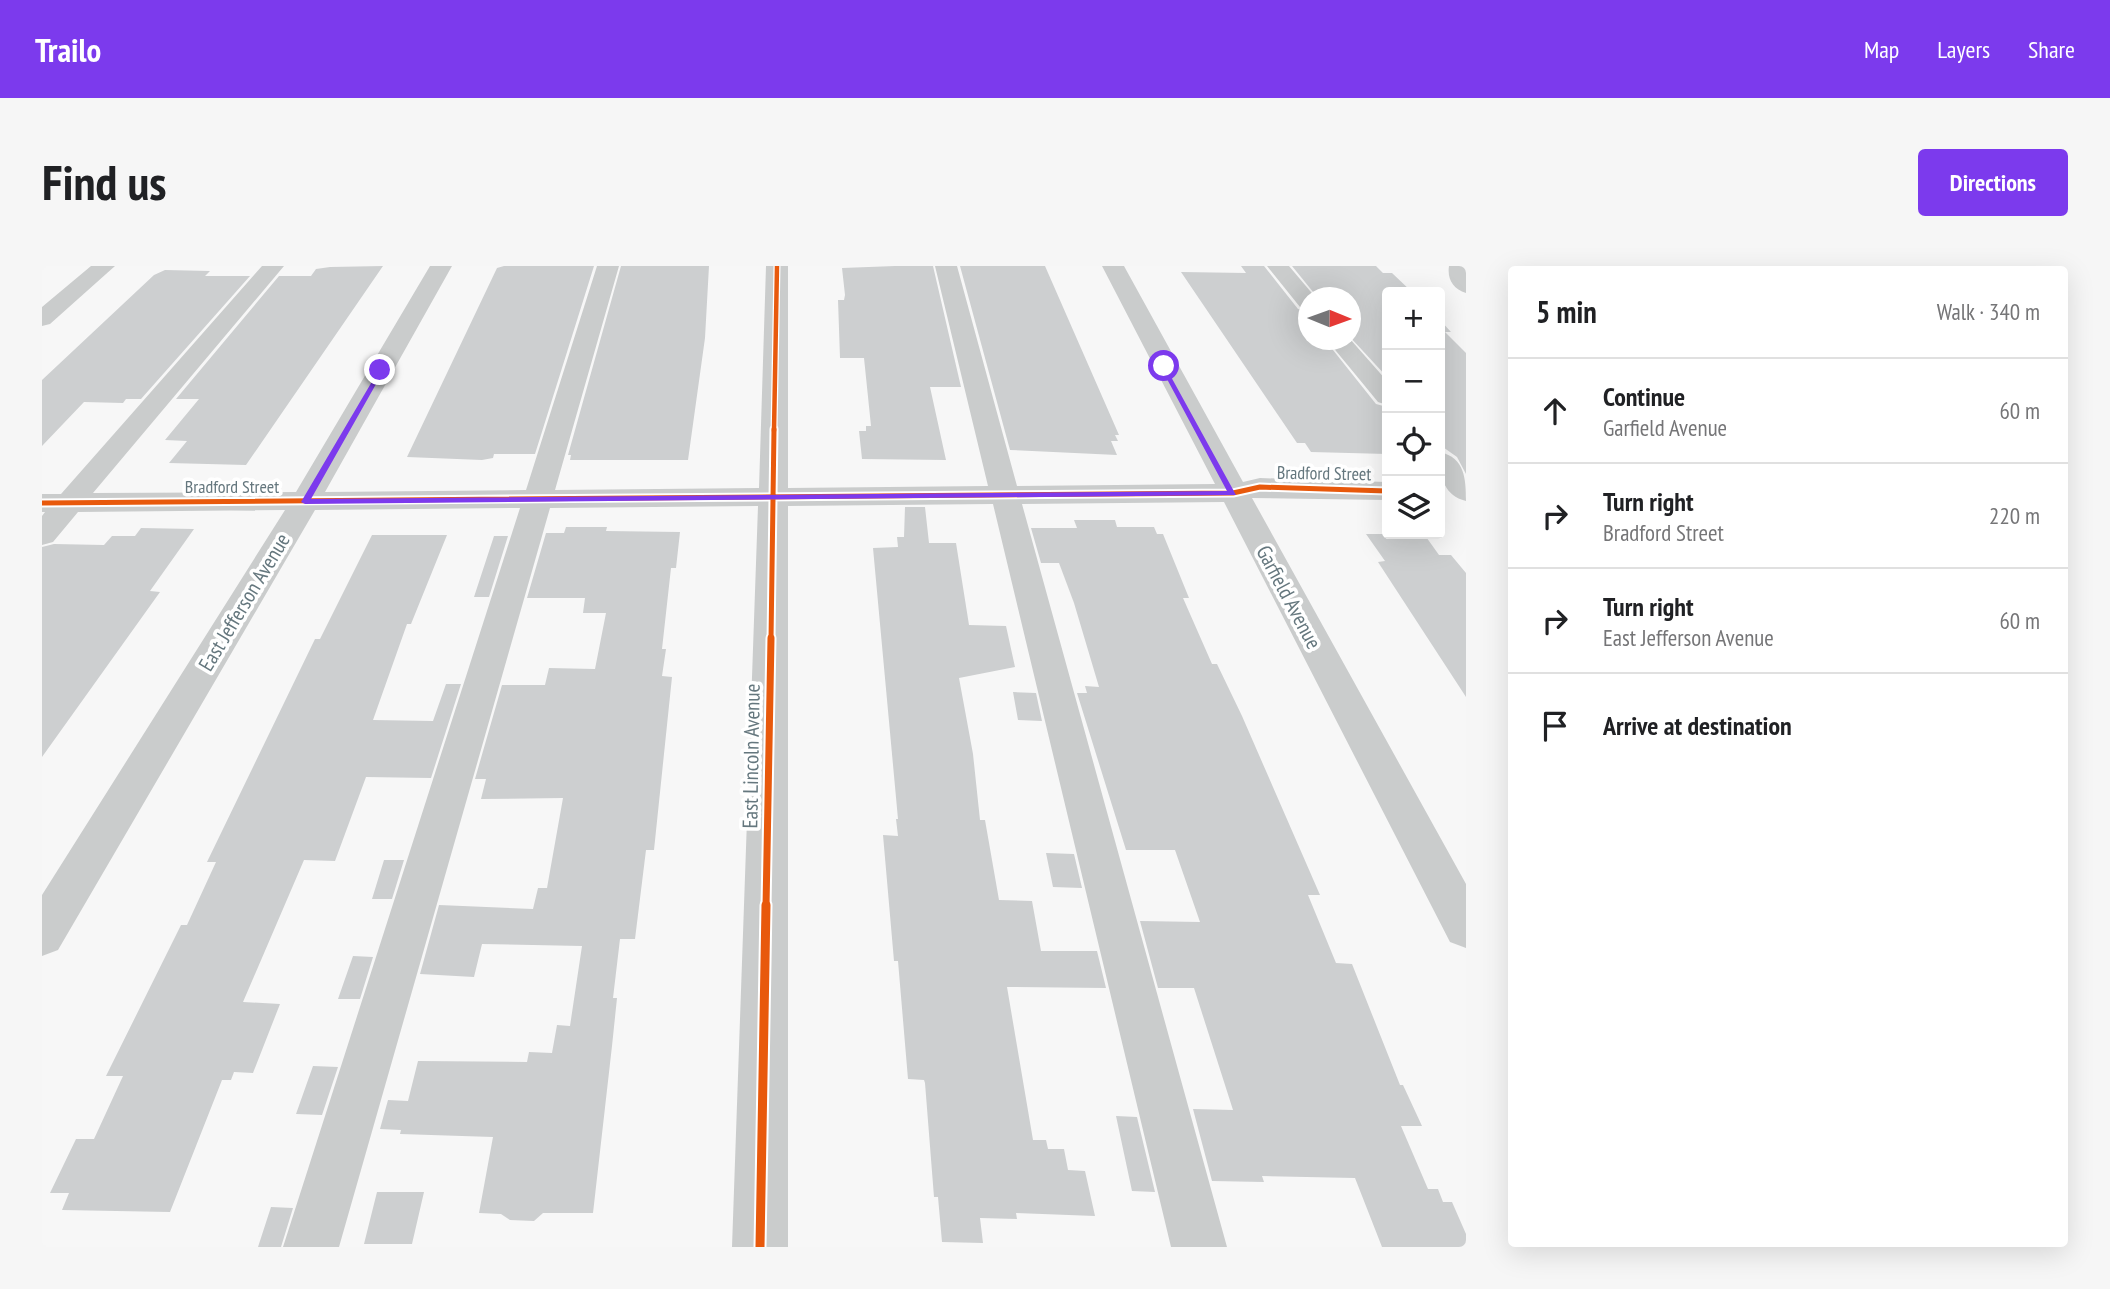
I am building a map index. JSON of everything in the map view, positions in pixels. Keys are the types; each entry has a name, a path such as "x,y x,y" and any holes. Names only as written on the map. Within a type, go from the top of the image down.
{"street":[{"path":"42,319 104,266"},
{"path":"42,536 56,503 272,266"},
{"name":"East Jefferson Avenue","path":"42,935 305,502 441,266"},
{"path":"310,1247 608,266"},
{"name":"East Lincoln Avenue","path":"760,1247 777,266"},
{"path":"946,266 1199,1247"},
{"name":"Garfield Avenue","path":"1113,266 1466,927"},
{"path":"1278,266 1298,290"},
{"path":"1347,350 1382,391"},
{"path":"1445,467 1466,494"},
{"name":"Bradford Street","path":"56,503 1233,493 1260,487 1382,491"},
{"path":"1445,493 1466,494"}],"building":[{"path":"383,266 246,465 169,463 187,441 165,440 199,399 176,399 279,276 311,276 316,269 330,267"},
{"path":"594,266 535,454 494,454 493,458 482,460 407,457 497,268"},
{"path":"621,266 709,266 705,338 688,460 570,460 571,455 568,455"},
{"path":"933,266 961,387 930,387 946,460 862,459 859,431 866,431 866,426 871,426 864,358 840,358 838,300 844,300 845,295 842,268"},
{"path":"960,266 1045,266 1119,435 1115,435 1118,441 1111,441 1117,455 1010,450"},
{"path":"1241,266 1264,266 1298,309 1298,350 1333,350 1376,404 1382,406 1382,454 1311,452 1305,443 1297,443 1181,272 1246,273"},
{"path":"1292,266 1376,266 1383,273 1392,273 1407,287 1382,287 1382,372 1361,349 1361,287 1309,287"},
{"path":"165,270 210,271 205,276 250,276 141,399 126,399 123,403 84,402 42,446 42,380 154,275"},
{"path":"1445,332 1466,353 1466,474 1457,457 1445,449"},
{"path":"905,507 925,507 929,543 956,543 969,625 1006,626 1015,667 959,678 973,754 980,820 985,820 999,900 1032,901 1041,951 1097,951 1106,988 1007,987 1033,1140 1046,1140 1048,1149 1064,1149 1068,1170 1085,1171 1095,1216 1016,1213 1017,1219 980,1218 983,1243 942,1242 938,1197 934,1197 925,1083 924,1080 908,1079 898,961 894,961 883,835 898,836 898,819 873,548 898,547 897,537 904,537"},
{"path":"1074,520 1115,520 1117,527 1154,527 1157,534 1163,534 1189,598 1183,598 1212,664 1217,664 1242,716 1320,895 1308,895 1336,963 1352,964 1400,1085 1403,1085 1422,1126 1401,1126 1428,1189 1438,1189 1443,1202 1452,1202 1466,1234 1466,1247 1382,1247 1355,1178 1262,1176 1264,1182 1212,1181 1193,1109 1233,1110 1194,988 1158,988 1140,921 1200,922 1175,850 1126,850 1077,693 1087,693 1085,686 1099,687 1059,563 1041,563 1031,528 1077,528"},
{"path":"566,527 607,527 606,531 680,532 676,568 671,568 662,649 666,649 662,676 672,677 654,850 646,850 635,939 620,939 613,998 617,998 593,1213 543,1213 534,1221 510,1220 501,1214 479,1213 493,1137 400,1134 401,1130 380,1129 388,1100 408,1101 418,1061 527,1062 529,1052 552,1053 557,1025 570,1026 582,946 482,944 474,977 420,974 439,905 533,909 538,888 547,888 563,798 481,799 486,779 475,779 502,685 545,685 549,668 595,669 606,613 583,613 585,598 527,598 546,533 564,533"},
{"path":"141,528 194,529 150,591 160,592 42,757 42,547 54,544 104,545 112,536 135,536"},
{"path":"1366,534 1382,534 1382,539 1428,539 1439,555 1451,555 1466,573 1466,697 1378,562 1385,561"},
{"path":"372,535 447,535 411,624 407,624 373,720 433,721 446,684 461,684 431,778 366,777 335,861 304,860 243,1002 280,1004 253,1073 234,1072 231,1080 222,1080 170,1212 62,1210 69,1193 50,1193 76,1139 94,1139 123,1076 106,1076 181,925 187,925 216,862 207,862 315,639 320,639"},
{"path":"494,536 508,536 489,597 474,597"},
{"path":"1013,692 1036,693 1042,721 1018,720"},
{"path":"1046,853 1074,854 1082,888 1053,887"},
{"path":"384,860 404,860 392,899 372,899"},
{"path":"353,956 373,957 360,999 338,999"},
{"path":"313,1066 338,1067 322,1115 296,1114"},
{"path":"1116,1116 1137,1117 1155,1192 1132,1191"},
{"path":"377,1192 424,1192 412,1244 364,1244"},
{"path":"271,1207 293,1208 281,1247 258,1247"}],"cycle path":[{"path":"760,1247 777,266"},
{"path":"42,503 1233,493 1260,487 1382,491"}],"route":[{"path":"380,370 305,502 1233,493 1164,366"}]}
